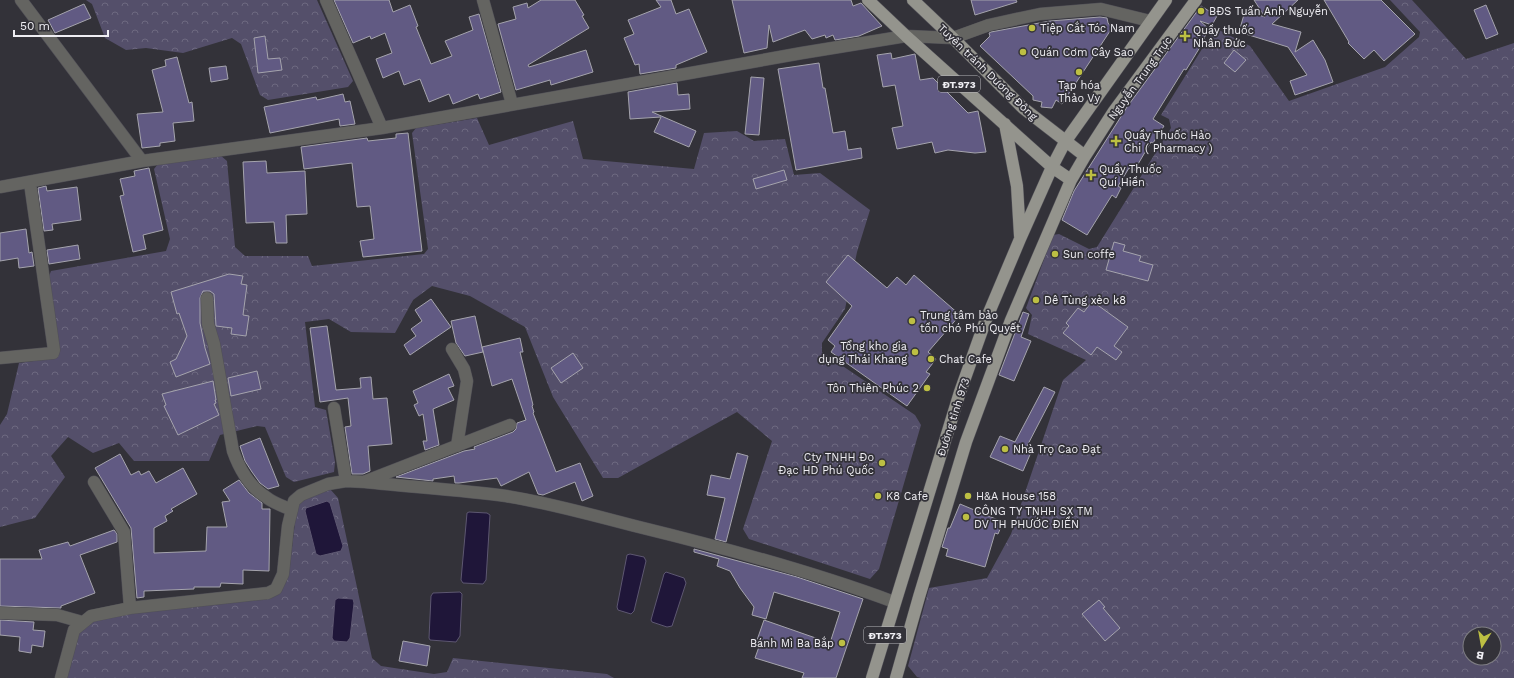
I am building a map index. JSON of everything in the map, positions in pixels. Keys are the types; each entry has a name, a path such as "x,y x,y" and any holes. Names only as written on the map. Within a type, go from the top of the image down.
{"main road":[{"name":"ĐT.973","path":"868,0 1052,167 1071,180"},
{"name":"Tuyến tránh Dương Đông","path":"913,0 1023,108 1085,156"},
{"path":"1065,142 1166,0"},
{"name":"Nguyễn Trung Trực","path":"1085,156 1114,111 1196,0"},
{"name":"ĐT.973","path":"1005,124 1017,186 1020,239"},
{"name":"Đường tỉnh 973","path":"872,678 963,385 985,322 1052,167 1065,142"},
{"name":"Đường tỉnh 973","path":"896,678 966,442 988,379 1011,320 1071,180 1085,156"}],"street":[{"path":"21,0 142,161"},
{"path":"326,0 382,128"},
{"path":"483,0 512,104"},
{"path":"0,187 30,183 142,161 382,128 802,53 906,36 953,38 989,25 1040,14 1101,9 1150,21"},
{"path":"0,358 53,353 54,350 30,183"},
{"path":"207,298 208,324 214,344 233,451 237,462 253,486 266,498 292,510"},
{"path":"452,349 464,369 467,381 457,446"},
{"path":"334,408 346,481"},
{"path":"365,482 510,425"},
{"path":"61,678 74,630 91,616 130,608 268,593 276,589 283,574 288,526 294,501 300,495 328,484 346,481 507,496 559,507 713,545 852,586 896,597"},
{"path":"94,482 124,532 130,608"},
{"path":"0,613 57,616 82,622"}],"green space":[{"path":"86,0 317,0 353,81 348,87 268,100 260,95 241,44 232,38 183,53 146,48 126,50 105,38 92,4"},
{"path":"1390,0 1412,0 1466,59 1514,43 1514,678 917,677 908,666 929,588 987,578 1011,534 1063,380 1086,360 1028,334 1032,315 1026,308 1053,235 1059,234 1089,249 1097,247 1171,128 1169,119 1161,115 1215,28 1250,46 1289,101 1385,67 1419,37 1420,32"},
{"path":"477,118 489,145 573,121 583,159 694,169 704,133 737,131 754,141 785,139 794,175 820,173 870,210 857,252 845,309 822,343 822,352 915,415 921,425 879,569 870,579 749,539 743,529 772,441 737,412 618,478 603,478 553,397 525,327 470,296 432,286 413,300 395,333 351,332 329,319 305,322 315,407 326,410 335,462 334,472 294,482 286,477 265,427 257,426 220,435 209,461 134,461 119,443 93,453 68,437 51,456 65,477 35,518 0,527 0,425 7,414 19,363 53,358 48,279 51,271 166,251 170,239 154,169 158,164 220,155 227,161 235,247 245,256 308,256 312,266 424,254 428,249 412,133 416,128"},
{"path":"330,489 338,498 372,658 381,666 434,674 447,672 453,658 607,674 614,678 65,678 76,638 88,622 99,617 272,597 289,573 297,505 306,497"}],"shaded area":[{"path":"327,501 330,503 343,546 341,551 320,556 316,554 305,511 306,508"},
{"path":"467,513 487,513 490,515 486,580 483,584 463,583 461,580"},
{"path":"630,554 644,557 646,561 634,611 631,614 618,610 617,607 627,555"},
{"path":"666,572 684,578 686,583 672,626 667,627 652,622 651,620 664,574"},
{"path":"460,592 462,594 460,636 456,642 430,640 431,596 433,593"},
{"path":"338,598 353,599 354,603 350,638 347,642 334,641 332,638 335,600"}],"building":[{"path":"334,0 389,0 393,12 410,5 418,26 416,27 431,64 452,56 445,41 473,30 469,17 479,14 501,92 480,99 478,94 453,104 449,94 429,102 420,79 404,85 399,71 383,78 376,59 392,53 385,33 371,39 370,36 353,43"},
{"path":"541,0 575,0 584,15 582,16 589,28 528,65 529,67 586,50 593,72 551,85 550,80 516,90 498,24 516,19 513,7 527,3 528,8"},
{"path":"656,0 671,0 676,14 689,9 707,52 676,65 676,68 640,74 639,64 635,65 624,38 634,34 628,20 661,7"},
{"path":"732,0 851,0 853,6 861,3 882,26 859,36 835,40 833,35 826,38 825,35 812,39 805,30 773,42 769,25 767,48 744,53"},
{"path":"971,0 1016,0 1017,2 975,15"},
{"path":"1254,0 1298,0 1272,24 1301,32 1295,52 1313,40 1325,60 1333,82 1295,95 1290,81 1307,75 1288,47 1239,32 1245,11 1265,17"},
{"path":"1324,0 1381,0 1415,34 1384,61 1374,50 1364,59 1348,43 1349,42"},
{"path":"84,4 91,18 55,33 48,20"},
{"path":"1486,5 1498,34 1486,39 1474,10"},
{"path":"1201,6 1217,16 1212,25 1200,21 1209,29 1204,38 1205,39 1186,70 1184,69 1153,119 1164,126 1153,143 1151,142 1134,171 1129,168 1118,186 1121,188 1116,198 1112,195 1087,235 1062,220 1074,191 1127,107"},
{"path":"1100,17 1107,18 1108,23 1112,28 1062,104 1056,100 1052,108 1041,107 1042,102 1033,100 1033,96 980,46 990,36 989,33 991,32 1050,21"},
{"path":"265,36 268,59 280,58 282,70 258,73 254,38"},
{"path":"1234,50 1246,60 1235,72 1224,63"},
{"path":"891,53 892,59 915,54 920,80 933,78 968,113 978,111 986,152 975,153 948,150 935,153 932,142 897,149 892,128 903,126 895,85 883,87 877,55"},
{"path":"177,57 189,103 192,102 194,121 173,123 175,141 160,143 160,146 142,148 137,114 163,112 152,70 166,66 165,60"},
{"path":"819,63 833,133 845,131 848,150 861,148 862,158 796,170 778,69"},
{"path":"226,66 228,79 211,82 209,68"},
{"path":"751,77 764,78 759,135 745,134"},
{"path":"677,83 678,95 689,94 690,109 652,112 696,131 689,147 654,132 661,117 630,119 628,92"},
{"path":"343,94 345,102 350,101 355,124 340,126 339,119 270,133 264,107 316,97 317,100"},
{"path":"408,133 422,251 363,257 360,241 374,239 370,206 357,207 352,163 304,169 301,147 367,138 368,141 396,138 396,134"},
{"path":"266,161 267,173 305,171 307,214 286,215 287,243 276,243 274,222 246,223 243,162"},
{"path":"149,168 163,230 143,235 146,249 133,252 120,196 124,195 120,179 135,176 134,171"},
{"path":"784,170 787,180 756,189 753,179"},
{"path":"46,186 47,191 77,187 81,220 52,224 53,230 44,231 38,188"},
{"path":"26,229 29,253 32,252 34,266 19,268 18,258 0,261 0,233"},
{"path":"1114,242 1125,245 1123,251 1141,256 1139,261 1153,265 1148,281 1106,270"},
{"path":"78,245 80,259 49,264 47,250"},
{"path":"848,255 887,288 897,277 906,285 914,275 960,315 928,352 936,359 926,372 930,374 907,406 831,352 835,346 828,340 852,306 826,282"},
{"path":"229,274 243,276 241,284 247,285 243,315 249,316 246,336 231,334 232,328 216,326 214,294 210,291 203,291 200,298 200,323 210,364 176,377 170,362 176,359 187,336 179,313 177,314 171,292"},
{"path":"431,299 451,327 410,355 404,345 416,336 411,329 422,321 415,310"},
{"path":"1092,301 1128,327 1114,346 1122,352 1116,360 1097,347 1091,355 1063,333 1069,326 1066,323 1078,308 1084,312"},
{"path":"1023,312 1029,314 1021,337 1031,341 1014,381 999,375"},
{"path":"475,316 483,352 465,356 456,343 451,321"},
{"path":"327,326 336,390 361,388 360,378 371,377 373,399 387,398 392,444 368,446 370,471 363,474 352,474 345,427 351,426 348,398 320,402 310,328"},
{"path":"520,338 523,352 520,352 533,405 533,413 556,472 580,463 593,496 582,501 575,482 543,495 538,494 529,472 501,486 497,478 455,483 454,476 433,479 433,481 396,477 464,451 475,449 474,447 513,432 516,429 517,423 526,420 512,379 492,386 482,347"},
{"path":"573,353 583,368 561,383 551,368"},
{"path":"257,371 261,389 231,396 228,378"},
{"path":"449,374 454,386 448,388 454,400 433,409 439,445 425,450 423,441 427,441 423,414 419,416 414,405 418,403 413,391"},
{"path":"213,381 216,400 216,403 214,404 219,415 178,435 164,406 166,405 162,394"},
{"path":"1044,387 1055,392 1026,448 1032,450 1023,471 990,457 1000,436 1015,442"},
{"path":"260,438 279,486 268,489 260,483 252,472 245,461 240,446"},
{"path":"737,453 748,456 726,542 715,539 725,498 707,495 711,475 730,479"},
{"path":"120,454 131,475 139,471 141,475 149,471 156,483 183,468 197,494 171,509 173,511 165,516 167,521 154,528 154,553 206,551 207,527 227,527 222,502 230,501 223,490 239,480 249,493 262,503 262,509 270,509 269,571 243,570 243,584 221,583 220,587 194,587 194,589 144,591 144,597 137,598 131,528 95,468"},
{"path":"960,504 1003,522 998,534 995,533 985,567 946,556 948,549 942,547 948,528 950,528"},
{"path":"114,530 117,534 117,542 80,555 95,593 61,606 61,608 0,606 0,559 42,559 39,550 68,542 70,546"},
{"path":"694,549 797,577 863,599 836,678 802,678 804,673 755,658 760,644 756,643 764,620 830,643 840,612 774,592 766,619 752,615 754,607 730,571 717,566 719,559 694,552"},
{"path":"1099,600 1105,607 1103,608 1120,628 1105,641 1082,614"},
{"path":"0,620 34,622 33,630 45,631 43,647 32,645 31,653 19,651 20,637 0,635"},
{"path":"403,641 430,646 427,666 399,661"}],"place":[{"name":"BĐS Tuấn Anh Nguyễn","path":"1201,11"},
{"name":"Tiệp Cắt Tóc Nam","path":"1032,28"},
{"name":"Quầy thuốc Nhân Đức","path":"1185,36"},
{"name":"Quán Cơm Cây Sao","path":"1023,52"},
{"name":"Tạp hóa Thảo Vy","path":"1079,72"},
{"name":"Quầy Thuốc Hảo Chi ( Pharmacy )","path":"1116,141"},
{"name":"Quầy Thuốc Quí Hiền","path":"1091,175"},
{"name":"Sun coffe","path":"1055,254"},
{"name":"Dê Tùng xẻo k8","path":"1036,300"},
{"name":"Trung tâm bảo tồn chó Phú Quyết","path":"912,321"},
{"name":"Tổng kho gia dụng Thái Khang","path":"915,352"},
{"name":"Chat Cafe","path":"931,359"},
{"name":"Tôn Thiên Phúc 2","path":"927,388"},
{"name":"Nhà Trọ Cao Đạt","path":"1005,449"},
{"name":"Cty TNHH Đo Đạc HD Phú Quốc","path":"882,463"},
{"name":"K8 Cafe","path":"878,496"},
{"name":"H&A House 158","path":"968,496"},
{"name":"CÔNG TY TNHH SX TM DV TH PHƯỚC ĐIỀN","path":"966,517"},
{"name":"Bánh Mì Ba Bắp","path":"842,643"}]}
